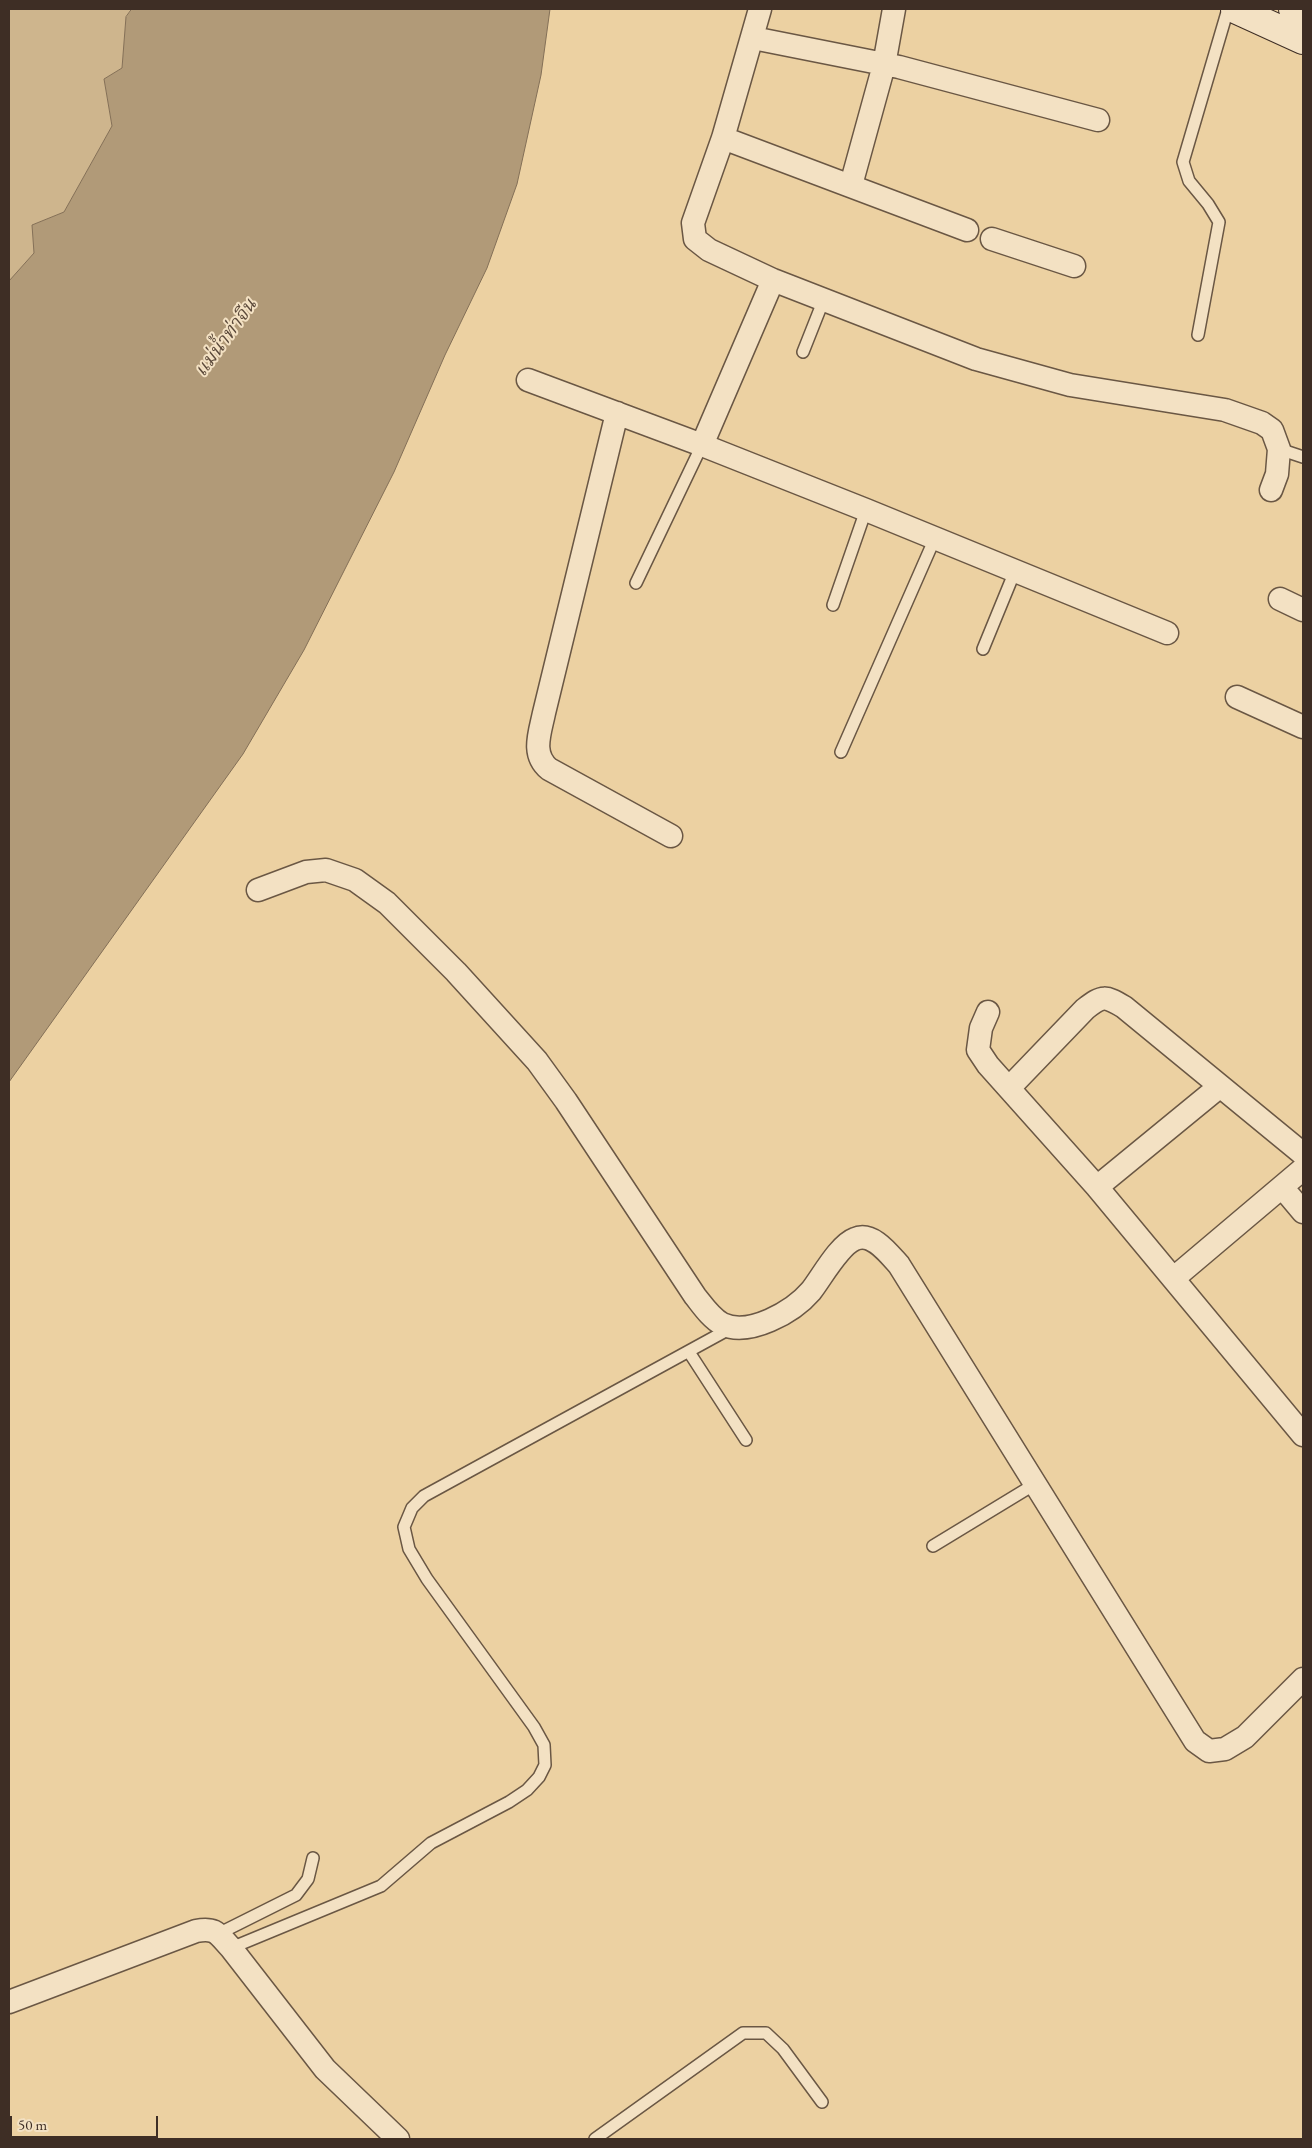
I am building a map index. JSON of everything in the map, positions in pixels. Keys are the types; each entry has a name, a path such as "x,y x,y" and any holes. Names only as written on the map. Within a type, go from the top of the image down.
{"main road":[{"path":"1235,9 1303,40"},
{"path":"1293,9 1303,14"}],"street":[{"path":"760,9 723,138 693,223 695,239 709,250 773,280 976,359 1070,386 1225,410 1267,427 1272,430 1279,449 1277,474 1271,490"},
{"path":"851,185 884,65 894,9"},
{"path":"753,38 884,65 1098,120"},
{"path":"723,138 967,230"},
{"path":"992,238 1074,266"},
{"path":"702,445 773,280"},
{"path":"528,380 702,445 1167,633"},
{"path":"617,413 544,713 538,750 540,762 549,769 671,836"},
{"path":"1280,599 1303,610"},
{"path":"1237,697 1303,727"},
{"path":"258,890 306,872 326,870 355,880 387,903 456,972 537,1061 695,1296 714,1319 734,1327 750,1327 774,1318 791,1308 809,1293 845,1246 856,1238 867,1238 884,1247 898,1265 1195,1741 1209,1752 1225,1749 1245,1737 1303,1679"},
{"path":"1009,1088 1086,1009 1099,998 1108,998 1124,1007 1303,1154"},
{"path":"988,1012 981,1028 978,1050 988,1065 1097,1187 1303,1435"},
{"path":"1097,1187 1220,1087"},
{"path":"1174,1278 1303,1169"},
{"path":"1282,1187 1303,1212"},
{"path":"9,2002 196,1931 208,1929 224,1941 326,2069 398,2139"}],"lane":[{"path":"1198,335 1219,222 1208,204 1189,181 1183,162 1228,9"},
{"path":"803,352 824,299"},
{"path":"636,583 702,445"},
{"path":"1279,449 1303,457"},
{"path":"833,605 866,510"},
{"path":"841,752 935,538"},
{"path":"983,648 1016,571"},
{"path":"224,1941 381,1886 394,1877 417,1853 431,1843 509,1802 526,1790 539,1777 545,1765 544,1745 534,1727 427,1579 409,1549 404,1527 412,1508 424,1496 734,1327"},
{"path":"689,1352 746,1440"},
{"path":"933,1546 1035,1484"},
{"path":"224,1941 296,1896 308,1880 313,1858"},
{"path":"595,2139 743,2033 766,2033 783,2049 822,2102"}],"shaded area":[{"path":"9,9 132,9 126,17 122,68 104,79 112,126 64,212 32,225 34,253 9,281"}],"water":[{"name":"แม่น้ำท่าจีน","path":"132,9 550,9 541,75 517,184 487,268 445,355 394,472 304,650 243,754 9,1082 9,281 34,253 32,225 64,212 112,126 104,79 122,68 126,17"}]}
